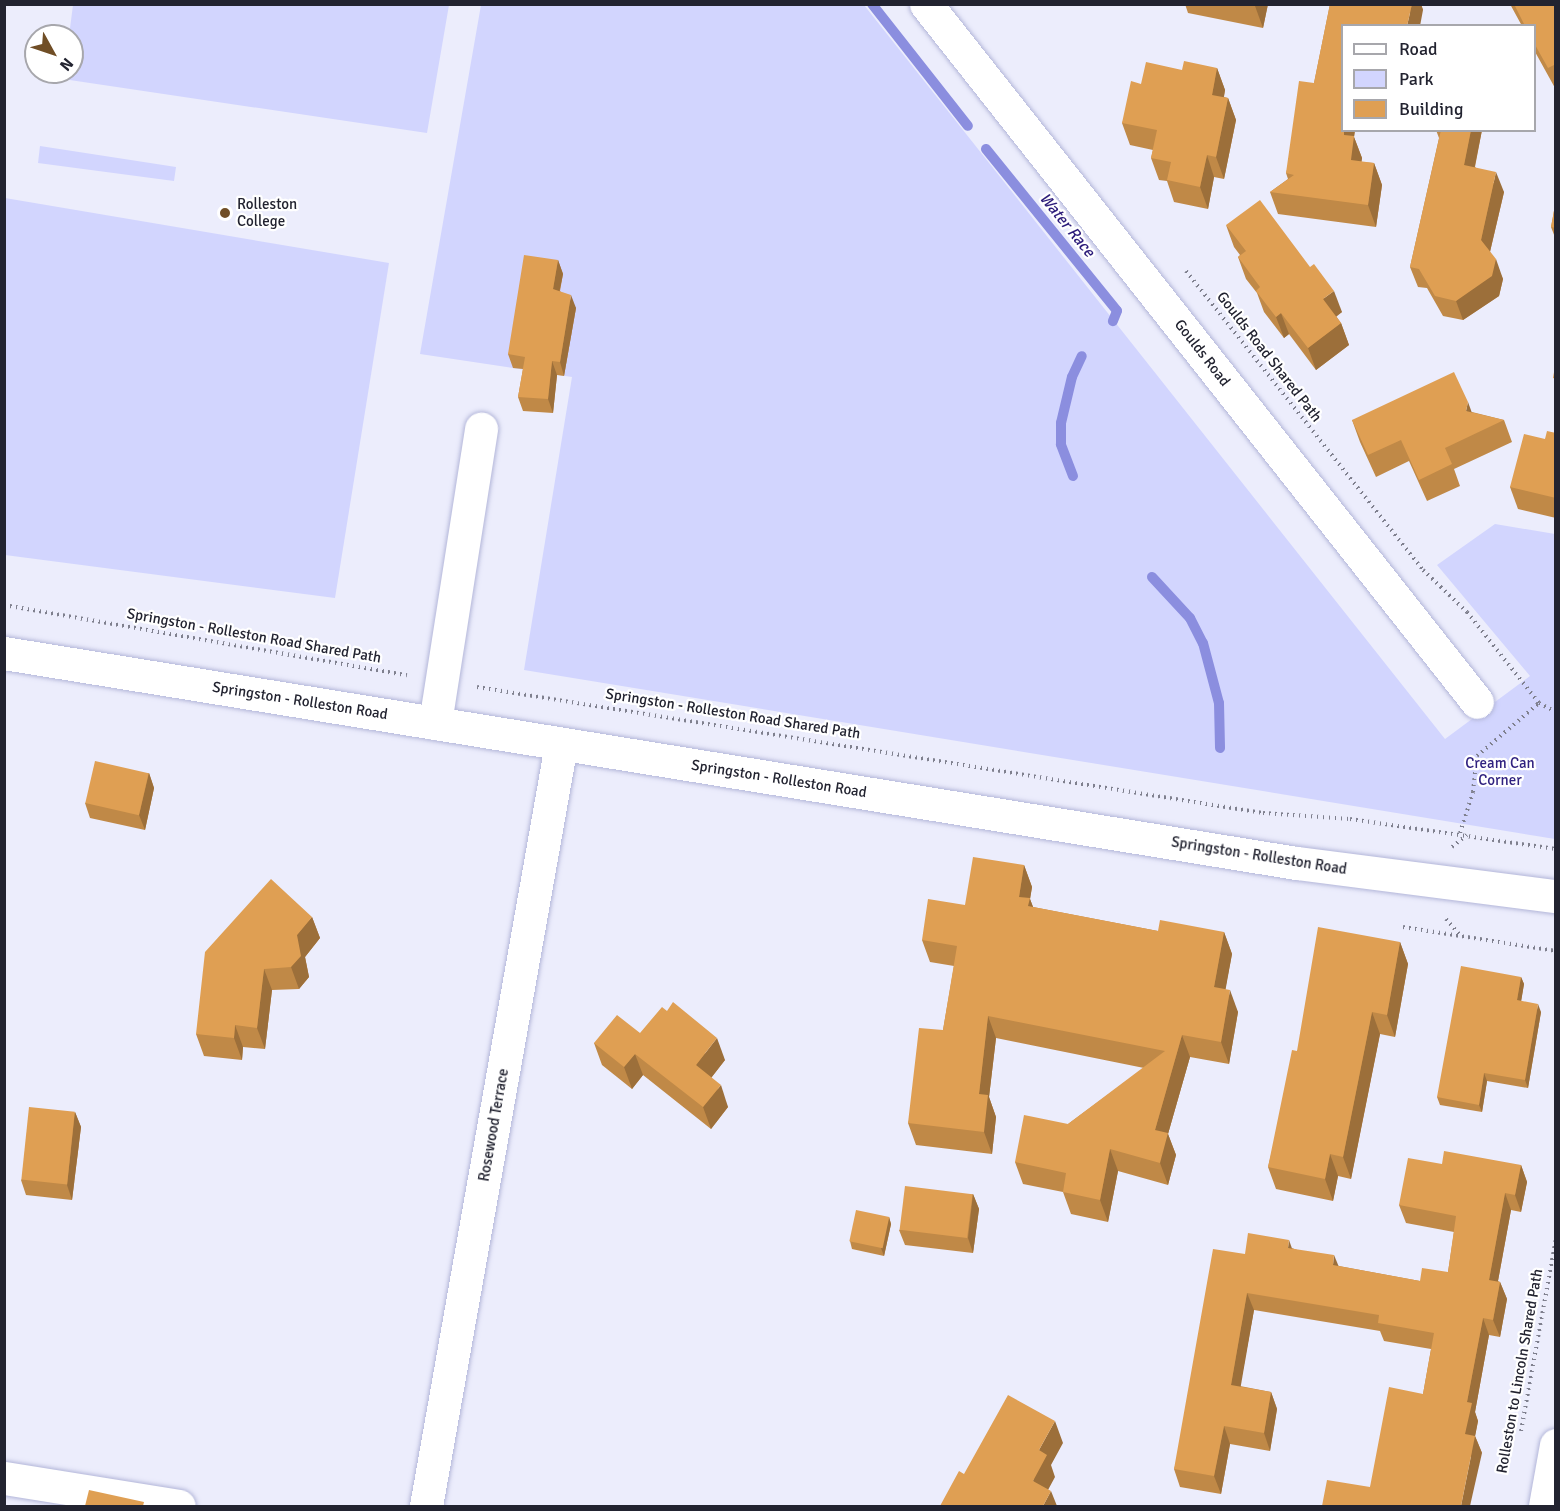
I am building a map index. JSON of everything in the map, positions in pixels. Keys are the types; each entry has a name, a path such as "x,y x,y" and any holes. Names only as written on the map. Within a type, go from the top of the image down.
{"street":[{"name":"Goulds Road","path":"926,4 1477,702"},
{"path":"435,723 481,429"},
{"name":"Springston - Rolleston Road","path":"4,653 1298,863 1556,896"},
{"name":"Rosewood Terrace","path":"426,1506 561,744"},
{"path":"1545,1506 1556,1445"},
{"path":"4,1478 179,1506"}],"path":[{"name":"Goulds Road Shared Path","path":"1179,262 1423,570 1467,612 1539,703 1556,712"},
{"name":"Springston - Rolleston Road Shared Path","path":"4,605 443,682 1263,813 1460,833 1556,849"},
{"path":"1460,833 1473,792 1477,756 1539,703"},
{"path":"1460,841 1468,834"},
{"path":"1446,919 1460,935"},
{"path":"1403,927 1556,951"},
{"name":"Rolleston to Lincoln Shared Path","path":"1520,1437 1556,1239"}],"green space":[{"path":"73,5 449,5 427,133 84,82 84,24 71,24"},
{"name":"Cream Can Corner","path":"481,5 864,5 1445,739 1530,676 1437,565 1495,524 1555,534 1555,839 524,670 572,377 420,354"},
{"path":"40,146 176,167 174,181 38,163"},
{"path":"5,198 389,263 335,598 5,555"}],"building":[{"path":"1330,4 1412,4 1407,24 1341,24 1341,132 1344,132 1344,135 1354,136 1351,160 1374,163 1368,205 1270,192 1294,175 1286,173 1299,81 1314,83"},
{"path":"1514,4 1556,4 1556,64 1548,68 1536,47 1536,24 1524,24"},
{"path":"1184,61 1217,68 1212,95 1228,98 1216,157 1207,155 1200,187 1167,180 1171,162 1151,158 1157,130 1122,123 1131,81 1141,84 1146,62 1182,70"},
{"path":"1441,132 1471,132 1464,165 1496,172 1481,240 1496,259 1492,276 1456,301 1435,296 1419,269 1410,267"},
{"path":"1260,200 1310,267 1314,264 1334,291 1323,299 1341,323 1308,348 1281,313 1276,317 1256,291 1260,287 1238,257 1246,251 1226,225"},
{"path":"1556,200 1556,228 1551,227"},
{"path":"524,255 558,260 553,289 571,295 560,362 552,361 548,399 518,397 525,357 508,354"},
{"path":"1556,361 1556,379 1553,378"},
{"path":"1454,372 1468,402 1466,411 1504,420 1445,448 1452,464 1419,480 1401,440 1368,455 1352,420"},
{"path":"1547,431 1556,433 1556,498 1510,487 1524,434 1545,439"},
{"path":"95,761 149,773 139,815 85,803"},
{"path":"973,857 1024,865 1019,897 1030,898 1028,906 1158,931 1160,920 1224,932 1214,987 1230,990 1221,1042 1182,1035 1155,1130 1168,1133 1160,1163 1110,1149 1100,1200 1063,1192 1066,1173 1015,1162 1024,1115 1068,1124 1165,1051 988,1016 979,1094 988,1095 984,1132 908,1123 919,1028 943,1030 957,946 922,940 928,899 965,905"},
{"path":"271,879 312,917 297,935 301,956 291,967 264,969 257,1028 235,1025 234,1038 196,1034 205,952"},
{"path":"1318,927 1400,942 1387,1015 1372,1012 1343,1157 1330,1154 1325,1179 1268,1167 1292,1050 1297,1051"},
{"path":"1461,966 1521,977 1517,1000 1538,1004 1525,1080 1484,1073 1479,1105 1437,1097"},
{"path":"673,1002 717,1038 696,1065 721,1085 703,1107 635,1054 624,1067 594,1043 617,1015 640,1033 662,1007 667,1011"},
{"path":"29,1107 75,1112 67,1184 21,1180"},
{"path":"1444,1151 1521,1165 1515,1195 1505,1193 1489,1280 1500,1282 1493,1320 1483,1318 1467,1402 1472,1403 1465,1434 1475,1436 1461,1506 1322,1506 1327,1480 1370,1487 1389,1387 1423,1394 1434,1333 1378,1323 1379,1315 1247,1293 1231,1385 1271,1392 1264,1433 1224,1426 1214,1476 1174,1469 1213,1249 1245,1254 1248,1233 1289,1240 1288,1248 1334,1255 1333,1265 1420,1281 1422,1268 1448,1272 1456,1216 1399,1205 1408,1158 1442,1164"},
{"path":"905,1186 972,1194 967,1238 900,1230"},
{"path":"856,1210 889,1217 883,1248 849,1241"},
{"path":"1008,1395 1055,1421 1039,1450 1047,1455 1033,1481 1051,1491 1043,1506 940,1506 959,1471 964,1474"},
{"path":"89,1490 144,1502 143,1506 85,1506"}],"waterway":[{"name":"Water Race","path":"872,4 968,126"},
{"name":"Water Race","path":"986,149 1117,311 1113,321"},
{"name":"Water Race","path":"1073,476 1061,444 1061,423 1072,377 1082,356"},
{"name":"Water Race","path":"1152,577 1190,618 1203,643 1219,703 1220,748"}],"place":[{"name":"Rolleston College","path":"225,213"}]}
